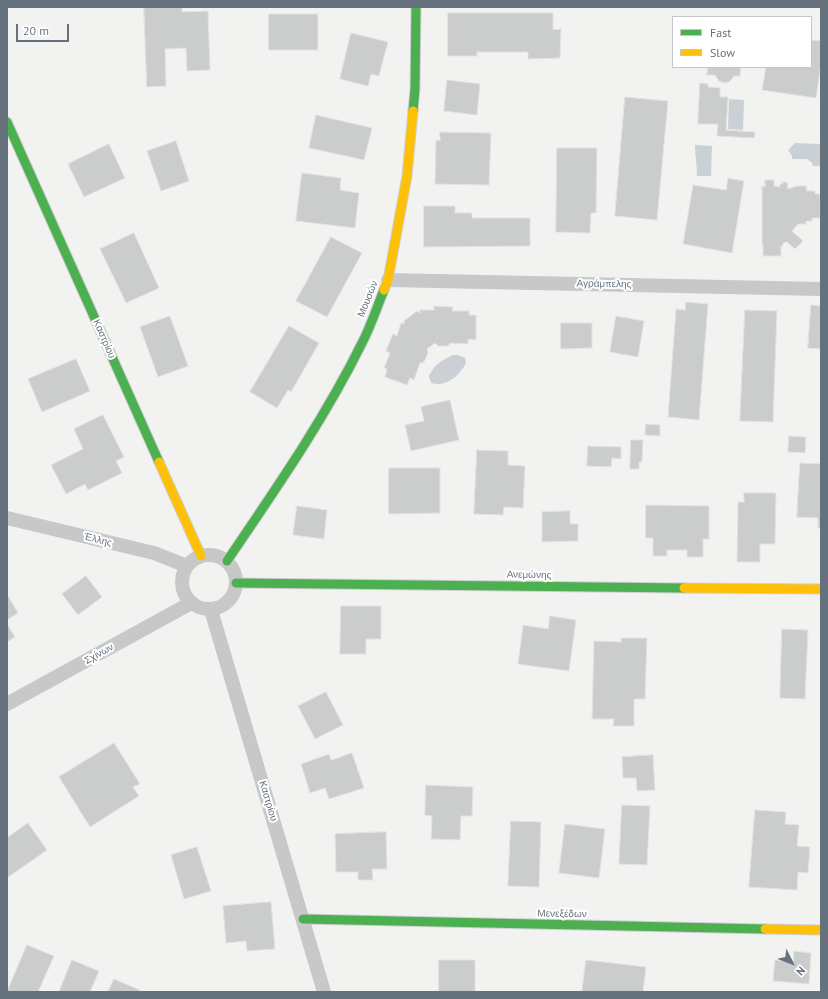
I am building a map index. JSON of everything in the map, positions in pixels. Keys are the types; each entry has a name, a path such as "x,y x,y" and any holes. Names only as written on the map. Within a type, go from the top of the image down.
{"street":[{"name":"Μουσών","path":"227,561 286,475 332,403 363,342 388,280 408,176 415,88 416,7"},
{"name":"Καστρίου","path":"7,122 201,556"},
{"name":"Αγράμπελης","path":"388,280 821,289"},
{"name":"Έλλης","path":"7,518 154,553 187,566"},
{"path":"201,556 216,556 227,561 234,572 236,583 233,596 224,605 211,610 200,609 190,603 183,592 182,580 187,566 201,556"},
{"name":"Ανεμώνης","path":"236,583 821,589"},
{"name":"Σχίνων","path":"7,704 190,603"},
{"name":"Καστρίου","path":"211,610 324,992"},
{"name":"Μενεξέδων","path":"303,920 821,930"}],"shaded area":[{"path":"729,99 744,100 743,130 728,129"},
{"path":"795,143 819,144 821,146 821,165 813,166 807,159 792,159 792,156 788,150"},
{"path":"695,145 712,146 711,176 697,176"},
{"path":"453,355 458,355 465,358 466,363 460,372 452,379 442,384 431,383 429,376 433,369 442,361"}],"building":[{"path":"144,7 182,7 182,12 208,11 210,70 187,71 186,48 165,49 166,86 147,87"},
{"path":"448,13 553,13 553,30 561,29 560,58 528,59 528,52 477,52 477,56 448,56"},
{"path":"269,14 318,14 318,50 269,50"},
{"path":"351,33 388,42 379,76 371,74 368,86 340,79"},
{"path":"812,40 821,41 821,63 816,98 762,90 766,68 812,68"},
{"path":"708,68 741,68 740,76 734,76 729,82 724,83 719,81 715,75 707,75"},
{"path":"447,80 480,84 477,115 444,111"},
{"path":"700,83 708,84 708,87 720,88 720,97 728,97 726,130 755,132 754,138 717,136 718,124 698,124"},
{"path":"625,97 668,101 657,220 615,216"},
{"path":"316,115 372,128 364,160 309,148"},
{"path":"440,132 491,133 489,185 435,184 436,140 440,141"},
{"path":"176,141 189,181 161,191 147,151"},
{"path":"109,144 125,178 84,197 68,164"},
{"path":"557,148 597,148 596,213 591,213 590,233 556,232"},
{"path":"302,173 341,178 340,190 359,193 355,228 296,221"},
{"path":"728,178 744,181 732,253 683,244 693,185 726,190"},
{"path":"765,180 774,180 774,186 780,187 780,184 783,184 782,182 787,182 788,189 797,186 806,186 807,191 815,191 815,194 820,194 820,218 812,218 812,221 806,221 806,224 798,224 792,231 803,241 795,249 787,242 783,243 783,246 781,246 781,256 763,256 762,186 765,187"},
{"path":"424,206 455,206 455,213 472,213 472,218 530,218 530,246 424,247"},
{"path":"134,233 159,288 126,303 100,249"},
{"path":"331,237 362,253 327,317 296,301"},
{"path":"686,302 708,304 699,420 668,417 676,309 685,310"},
{"path":"811,305 821,306 821,349 808,348"},
{"path":"434,306 453,307 452,311 469,311 469,315 476,315 476,340 468,339 468,344 450,343 448,346 438,346 435,343 427,349 428,353 424,362 420,363 414,380 410,378 407,385 385,377 387,369 384,368 390,353 386,351 393,334 397,336 401,323 404,324 404,321 417,311 420,313 420,310 434,310"},
{"path":"745,310 777,311 773,422 740,421"},
{"path":"170,316 188,366 158,377 140,327"},
{"path":"616,316 644,321 638,357 610,352"},
{"path":"561,323 592,323 592,348 561,349"},
{"path":"289,326 319,343 291,392 288,390 277,408 250,392"},
{"path":"76,359 90,391 42,412 28,379"},
{"path":"450,400 459,440 411,451 405,425 424,421 421,407"},
{"path":"103,415 124,457 116,461 122,473 88,490 85,484 66,494 51,465 83,449 74,429"},
{"path":"646,424 660,425 660,436 645,435"},
{"path":"789,436 806,437 805,453 788,452"},
{"path":"631,440 643,440 642,462 639,462 639,469 630,469"},
{"path":"588,446 621,447 621,459 612,458 611,467 587,466"},
{"path":"477,450 508,451 508,465 525,466 523,508 504,507 503,515 474,514"},
{"path":"800,463 821,464 821,528 818,528 818,518 797,517"},
{"path":"389,468 440,468 440,513 389,514"},
{"path":"744,493 776,493 775,544 760,544 760,562 737,562 738,502 744,502"},
{"path":"646,505 709,506 709,539 703,539 703,557 687,557 687,550 667,550 667,556 653,556 653,538 646,538"},
{"path":"297,506 327,510 324,539 293,535"},
{"path":"570,511 570,524 578,524 578,541 542,542 542,512"},
{"path":"86,576 102,597 78,615 62,594"},
{"path":"8,596 18,613 7,620 7,597"},
{"path":"341,606 381,606 381,639 366,639 366,654 340,654"},
{"path":"550,616 576,620 569,671 518,664 523,625 548,629"},
{"path":"7,624 15,637 7,642"},
{"path":"782,629 808,630 805,699 780,698"},
{"path":"621,638 647,638 645,699 634,699 634,726 613,726 614,719 592,719 594,641 621,642"},
{"path":"326,692 343,725 315,739 298,706"},
{"path":"114,743 140,784 133,787 139,796 90,827 59,777"},
{"path":"352,753 364,788 329,799 325,788 310,793 301,764 329,754 331,760"},
{"path":"653,755 655,790 637,791 636,778 623,778 622,757"},
{"path":"426,785 473,787 472,816 461,816 460,840 431,839 432,816 425,815"},
{"path":"622,805 650,806 647,865 619,864"},
{"path":"755,810 786,812 785,824 799,825 797,846 810,847 808,873 798,872 797,890 749,887"},
{"path":"511,821 541,822 539,887 508,886"},
{"path":"28,823 47,850 7,878 7,838"},
{"path":"565,824 605,829 599,878 559,873"},
{"path":"386,832 387,869 372,869 373,880 358,880 358,872 336,872 335,834"},
{"path":"197,847 211,891 184,899 171,855"},
{"path":"271,902 275,949 247,951 246,941 226,943 223,906"},
{"path":"27,945 54,956 38,992 7,992"},
{"path":"794,951 811,953 809,984 773,981 775,960 793,961"},
{"path":"72,960 99,971 90,992 59,992"},
{"path":"439,960 475,960 475,992 439,992"},
{"path":"586,960 646,967 643,992 582,992"},
{"path":"114,979 140,990 139,992 108,992"}],"traffic: fast":[{"path":"413,111 415,89 416,7"},
{"path":"7,122 159,462"},
{"path":"227,561 263,508 332,400 365,337 384,290"},
{"path":"236,583 684,588"},
{"path":"303,919 765,929"}],"traffic: slow":[{"path":"384,290 388,280 407,176 413,111"},
{"path":"159,462 201,556"},
{"path":"684,588 821,589"},
{"path":"765,929 821,930"}]}
